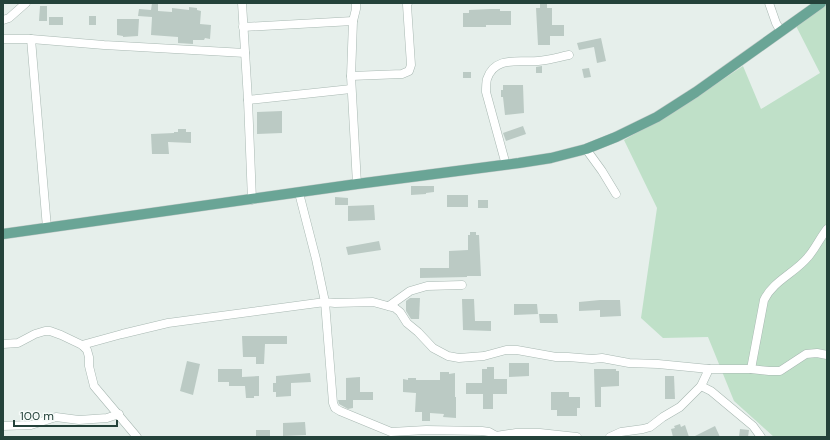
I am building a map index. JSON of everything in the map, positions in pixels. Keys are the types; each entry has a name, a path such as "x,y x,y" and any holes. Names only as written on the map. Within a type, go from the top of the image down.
{"main road":[{"path":"3,234 357,184 506,165 551,158 586,149 616,138 657,117 696,92 821,3"}],"street":[{"path":"3,20 10,18 26,3"},
{"path":"242,3 252,200"},
{"path":"356,3 356,10 353,20 351,90 357,184"},
{"path":"351,76 402,74 409,71 411,65 408,3"},
{"path":"769,3 781,32"},
{"path":"243,27 353,20"},
{"path":"3,39 31,39 104,45 245,53"},
{"path":"31,39 47,228"},
{"path":"506,165 486,92 487,79 493,69 500,64 509,61 538,61 569,55"},
{"path":"248,100 351,90"},
{"path":"586,149 616,194"},
{"path":"299,193 316,259 325,302 333,403 335,408 391,432 426,430 482,431 489,432 496,436 516,433 577,437"},
{"path":"751,369 764,300 768,292 796,270 809,257 827,229"},
{"path":"389,306 410,290 426,286 462,284"},
{"path":"82,345 168,323 325,302 373,302 389,306 400,312 407,323 433,348 448,356 459,358 472,358 506,350 517,350 556,357 592,359 602,358 629,364 658,364 709,369 780,371 806,354 817,353 827,355"},
{"path":"3,344 18,343 35,334 50,331 82,345 87,350 94,386 137,437"},
{"path":"610,437 621,432 644,433 663,417 680,408 701,386 709,369"},
{"path":"701,386 711,391 753,426 762,437"},
{"path":"3,426 31,425 56,417 79,420 107,418 119,414"}],"green space":[{"path":"827,3 827,437 774,437 734,401 708,337 663,338 641,318 657,208 624,140 684,105 743,66 761,109 820,73 796,26"}],"building":[{"path":"152,3 158,3 158,11 172,12 172,8 189,10 189,7 197,8 197,10 201,11 200,24 211,25 210,39 205,38 204,40 193,40 193,44 178,43 178,37 151,35 152,17 138,16 139,9 151,10"},
{"path":"540,4 547,4 547,8 552,8 552,25 564,25 564,36 550,36 550,45 538,45 536,8 540,8"},
{"path":"40,6 47,6 47,21 39,21"},
{"path":"500,9 500,11 511,11 511,25 463,27 463,13 469,13 469,10"},
{"path":"89,16 96,16 96,25 89,25"},
{"path":"49,17 63,17 63,25 49,25"},
{"path":"117,19 139,19 138,36 123,37 117,35"},
{"path":"601,38 606,61 597,63 594,47 579,50 577,43"},
{"path":"542,66 542,73 536,73 536,67"},
{"path":"589,68 591,77 584,78 582,69"},
{"path":"463,72 471,72 471,78 463,78"},
{"path":"503,85 523,85 524,113 505,115 503,97 501,97"},
{"path":"282,111 282,133 257,134 257,112"},
{"path":"523,126 526,134 506,141 503,133"},
{"path":"178,129 186,129 186,132 191,132 191,143 168,142 169,154 152,154 151,134 174,133 178,132"},
{"path":"411,186 434,186 434,192 411,195"},
{"path":"447,195 468,195 468,207 447,207"},
{"path":"335,197 348,198 348,205 335,205"},
{"path":"478,200 488,200 488,208 478,208"},
{"path":"374,205 375,220 348,221 348,206"},
{"path":"470,232 476,232 476,235 479,235 481,276 420,278 420,268 449,268 449,251 468,250 468,235 470,235"},
{"path":"379,241 381,250 348,255 346,247"},
{"path":"410,298 420,298 419,319 411,319 406,311 406,301"},
{"path":"462,299 474,299 475,321 491,321 491,331 463,330"},
{"path":"620,300 621,316 600,317 600,310 579,311 579,302"},
{"path":"514,304 537,304 538,314 514,315"},
{"path":"539,314 557,314 558,323 540,323"},
{"path":"242,336 287,336 287,344 265,344 264,364 256,364 256,357 243,357"},
{"path":"187,361 200,364 193,395 180,391"},
{"path":"509,363 529,363 529,376 509,377"},
{"path":"487,367 494,367 494,379 507,379 507,394 493,394 493,409 483,409 483,394 466,394 466,383 482,383 482,369 487,369"},
{"path":"218,369 242,369 242,377 259,376 259,396 254,396 254,398 246,398 245,386 229,386 229,382 218,382"},
{"path":"594,369 616,369 616,371 619,371 619,386 601,387 601,407 595,407"},
{"path":"440,372 449,372 449,374 455,373 456,418 443,417 444,414 430,413 430,421 422,421 422,412 415,412 416,393 403,392 403,379 408,380 408,378 416,378 416,380 440,380"},
{"path":"310,373 311,382 291,383 291,396 276,397 276,392 273,392 273,383 276,383 276,376"},
{"path":"665,376 674,376 675,399 665,399"},
{"path":"360,377 360,392 373,392 373,400 353,400 353,408 348,409 339,404 338,400 346,400 346,378"},
{"path":"551,392 569,392 569,397 580,397 580,408 577,408 577,416 557,416 557,410 551,410"},
{"path":"305,422 306,435 283,436 283,423"},
{"path":"680,424 681,427 685,425 689,437 673,437 671,429"},
{"path":"715,426 720,437 693,437"},
{"path":"740,429 749,430 748,437 739,437"},
{"path":"256,430 270,430 270,437 256,437"}]}
